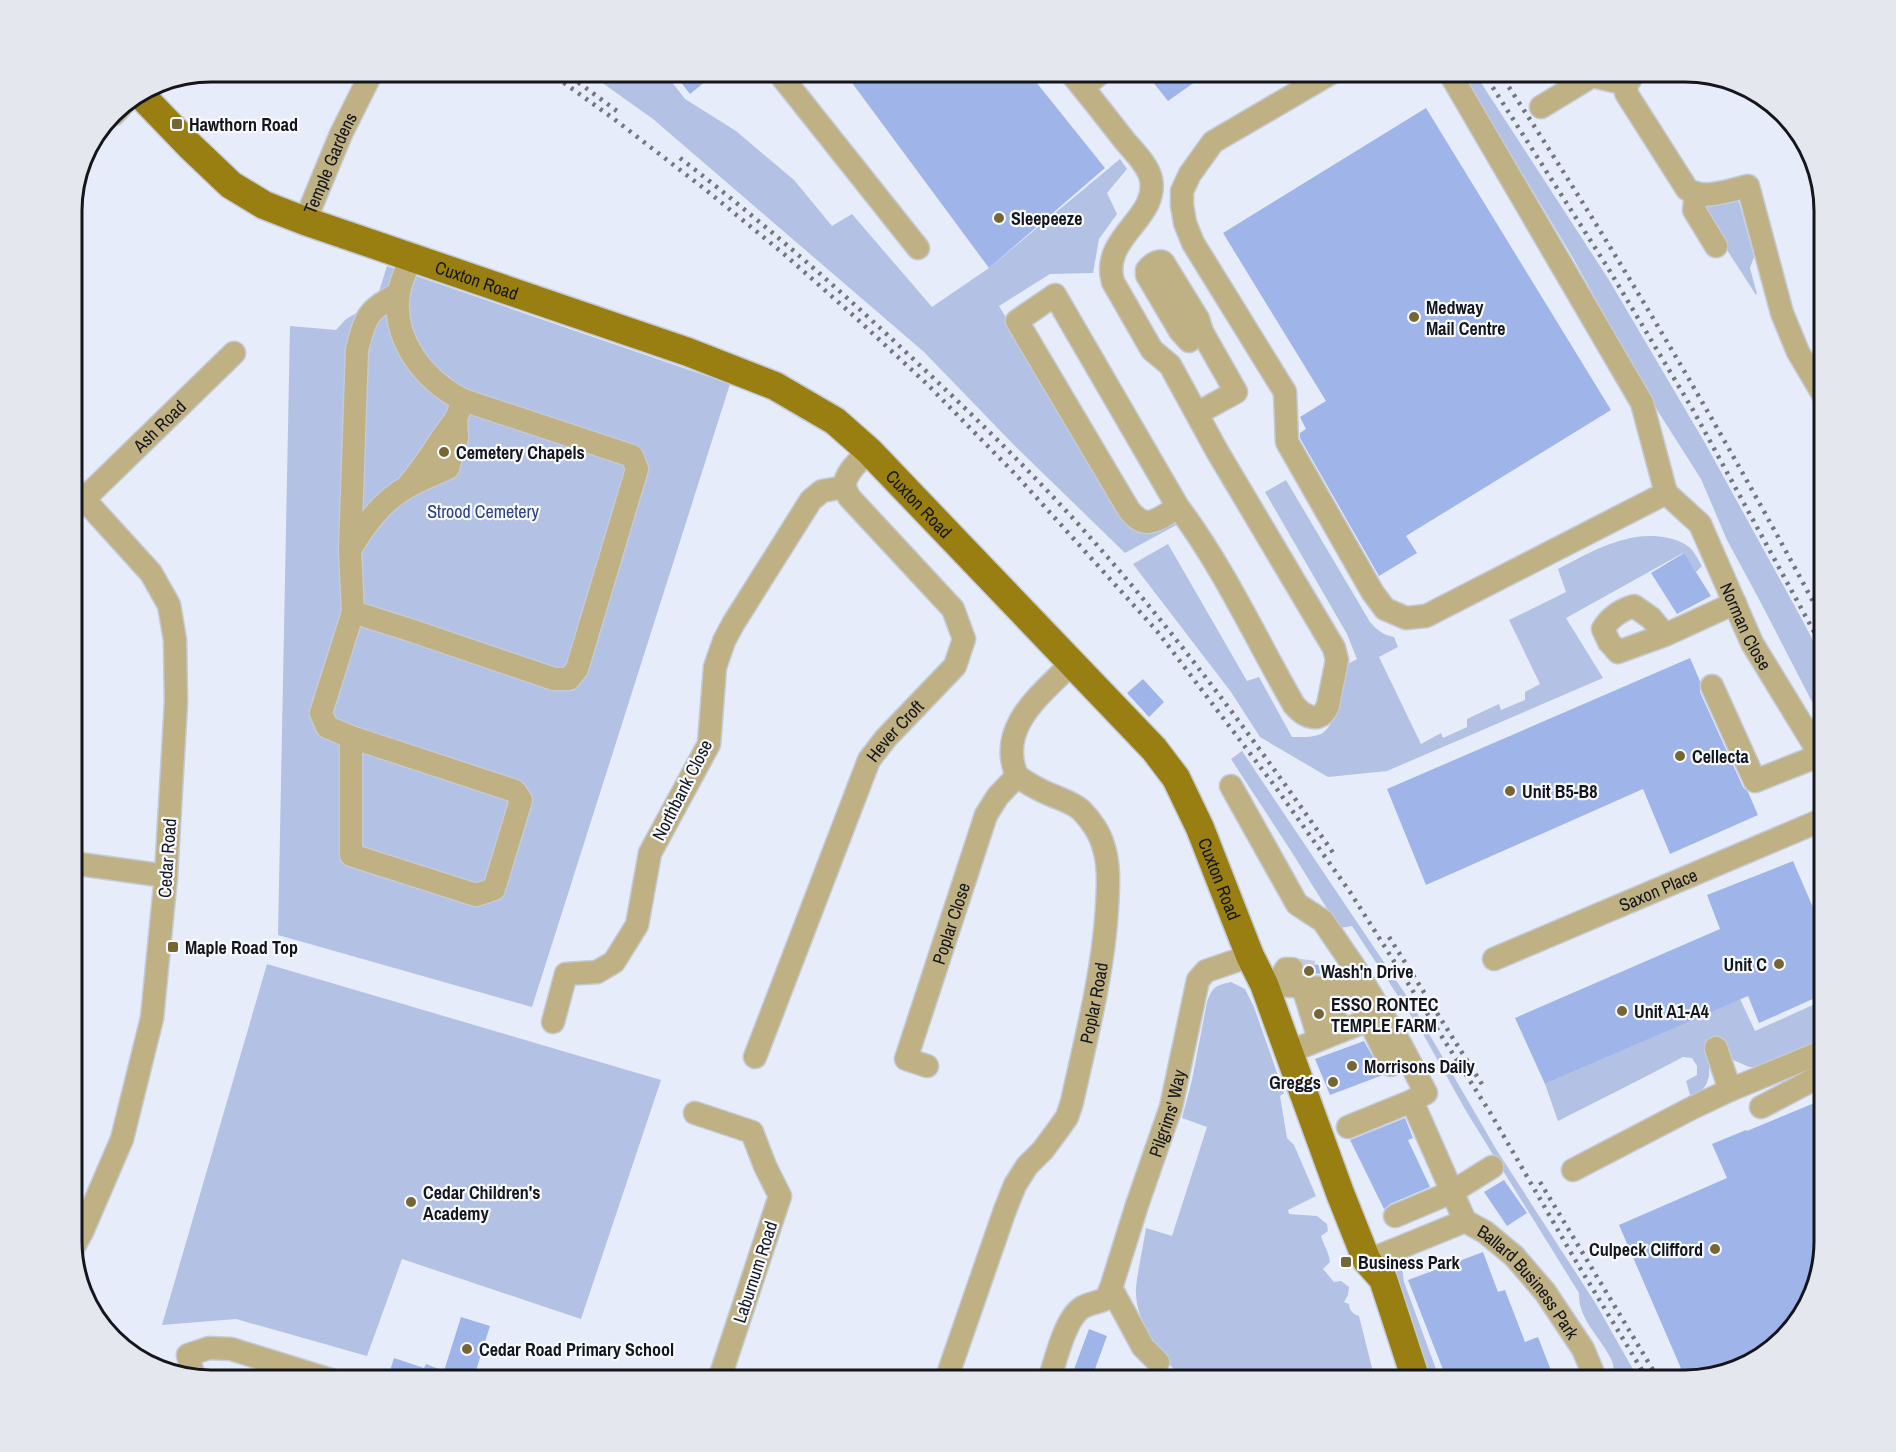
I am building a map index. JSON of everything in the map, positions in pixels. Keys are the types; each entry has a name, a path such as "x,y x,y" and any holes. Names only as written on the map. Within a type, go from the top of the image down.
{"main road":[{"name":"Cuxton Road","path":"146,100 231,185 264,205 688,351 775,386 836,421 869,451 1154,749 1176,778 1200,828 1250,956 1298,981 1289,1052 1367,1261 1368,1283 1394,1370"},
{"name":"Cuxton Road","path":"1367,1261 1383,1279 1413,1370"}],"street":[{"path":"1078,82 1148,172 1151,182 1148,203 1114,251 1111,270 1115,286 1152,350 1170,365 1217,451 1335,651 1337,660 1325,712 1317,717 1308,717 1294,705 1235,598 1178,507 1055,295 1017,321 1136,519 1145,523 1158,519 1178,507"},
{"path":"1315,82 1213,142 1183,188 1182,209 1192,240 1285,392 1287,442 1373,593 1385,609 1406,618 1426,616 1666,494 1642,403 1455,82"},
{"path":"1541,107 1582,82"},
{"path":"1629,82 1625,91 1628,98 1690,192 1706,195 1748,186 1782,313 1798,352 1814,379"},
{"name":"Temple Gardens","path":"305,221 341,134 367,83"},
{"path":"786,83 918,248"},
{"path":"1151,182 1183,188"},
{"path":"1696,194 1694,210 1716,246"},
{"path":"353,612 554,679 569,679 578,669 637,469 632,456 460,410 446,391 423,371 407,347 400,319 399,293 411,257"},
{"path":"351,737 351,855 476,895 494,889 521,800 515,791 351,737 327,727 321,713 353,612 350,550 357,350 363,325 375,307 399,293"},
{"path":"1165,360 1195,336 1236,392 1205,409 1196,411"},
{"name":"Ash Road","path":"83,488 234,352"},
{"path":"350,550 365,525 383,504 407,486 448,468 457,438 460,410"},
{"path":"845,487 852,469 869,451"},
{"name":"Northbank Close","path":"553,1022 566,974 597,972 614,962 637,925 650,853 709,744 715,668 724,641 733,624 811,500 822,491 845,487"},
{"name":"Hever Croft","path":"755,1057 869,760 886,738 955,666 964,639 953,609 849,497 845,487"},
{"name":"Norman Close","path":"1666,494 1700,524 1752,643 1814,745"},
{"name":"Cedar Road","path":"83,498 151,573 169,605 175,640 176,702 166,876 152,1018 122,1138 83,1230"},
{"path":"1665,635 1735,603"},
{"path":"1017,776 1012,751 1019,720 1071,664"},
{"path":"1712,686 1755,781 1814,761"},
{"name":"Poplar Close","path":"927,1066 906,1059 986,815 998,796 1017,776"},
{"name":"Poplar Road","path":"949,1370 1015,1185 1027,1166 1043,1150 1067,1117 1106,932 1108,868 1103,844 1094,826 1082,811 1068,801 1032,786 1017,776"},
{"path":"1231,786 1297,904 1323,921 1353,965 1402,1047 1426,1093 1412,1101 1347,1127"},
{"name":"Saxon Place","path":"1494,959 1814,823"},
{"path":"83,865 166,876"},
{"name":"Pilgrims' Way","path":"1109,1294 1171,1107 1198,980 1206,972 1250,956"},
{"path":"1298,981 1353,985 1391,1065"},
{"path":"1298,981 1341,1031"},
{"path":"1298,981 1319,1039"},
{"path":"1289,1052 1369,1020"},
{"path":"1716,1048 1730,1090"},
{"path":"1573,1170 1694,1107 1814,1055"},
{"path":"1761,1107 1814,1079"},
{"path":"1412,1101 1465,1221"},
{"name":"Laburnum Road","path":"695,1113 752,1132 780,1196 722,1370"},
{"path":"1395,1216 1452,1192 1492,1167"},
{"name":"Ballard Business Park","path":"1367,1261 1465,1221 1485,1232 1514,1256 1545,1292 1583,1349 1592,1370"},
{"path":"1053,1370 1075,1313 1109,1294 1143,1347 1158,1362"},
{"path":"191,1368 188,1355 209,1348 220,1348 242,1352 299,1370"}],"green space":[{"path":"1463,82 1481,82 1609,280 1705,443 1814,642 1814,706 1727,540 1701,479 1659,413 1573,258 1509,151"},
{"path":"602,83 672,83 685,99 736,131 794,180 832,226 852,214 932,307 989,268 1120,159 1127,169 1107,193 1117,214 1099,239 1093,273 1050,274 999,306 1129,520 1170,517 1178,524 1125,553 1014,445 924,352 653,119"},
{"path":"1734,200 1739,202 1754,257 1750,268 1756,295 1702,211 1705,208"},
{"name":"Strood Cemetery","path":"387,266 730,384 532,1007 278,935 290,326 336,330 346,319 367,307 377,298"},
{"path":"1286,480 1370,622 1380,632 1394,637 1398,647 1379,657 1421,744 1441,733 1443,738 1467,727 1467,719 1499,704 1501,710 1525,700 1525,692 1540,684 1509,620 1566,592 1558,569 1625,539 1653,536 1684,544 1692,550 1702,566 1696,572 1683,553 1566,618 1603,678 1387,771 1328,777 1260,737 1231,692 1133,564 1168,544 1247,681 1259,677 1292,737 1310,737 1321,734 1327,729 1335,713 1344,666 1357,659 1347,634 1265,492"},
{"path":"1242,751 1410,1001 1496,1149 1596,1304 1633,1370 1614,1370 1612,1361 1582,1312 1579,1293 1466,1111 1423,1034 1352,926 1339,928 1231,759"},
{"name":"Cedar Children's Academy","path":"267,964 661,1080 581,1319 402,1259 367,1356 236,1319 162,1325"},
{"path":"1231,982 1245,989 1254,1007 1284,1093 1280,1096 1287,1138 1294,1145 1316,1196 1288,1210 1289,1214 1317,1216 1327,1224 1328,1231 1321,1236 1330,1262 1323,1269 1334,1282 1341,1281 1349,1287 1344,1302 1349,1304 1352,1312 1359,1316 1372,1370 1176,1370 1159,1350 1145,1326 1137,1301 1136,1288 1146,1228 1172,1236 1207,1127 1182,1118 1207,1002 1215,988"},
{"path":"1740,999 1755,1031 1814,1004 1814,1043 1758,1067 1749,1067 1731,1059 1724,1041 1705,1047 1709,1076 1704,1088 1691,1098 1686,1081 1697,1075 1697,1066 1692,1058 1683,1057 1558,1121 1545,1084"},
{"path":"1401,1260 1404,1282 1436,1370 1424,1370 1388,1278 1398,1261"}],"building":[{"name":"Sleepeeze","path":"1036,82 1105,168 989,268 852,83"},
{"path":"1153,82 1194,82 1168,101"},
{"path":"681,83 704,83 690,94"},
{"name":"Medway Mail Centre","path":"1426,108 1611,410 1406,536 1417,553 1379,576 1300,438 1300,433 1306,429 1300,417 1326,401 1223,233"},
{"path":"1684,553 1711,596 1677,614 1651,573"},
{"path":"1690,658 1700,681 1700,692 1758,815 1670,854 1643,789 1426,885 1387,789"},
{"path":"1143,679 1164,702 1149,717 1127,693"},
{"path":"1793,861 1814,910 1814,998 1759,1023 1748,996 1545,1084 1515,1018 1720,929 1707,895"},
{"path":"1304,963 1326,966 1325,974 1304,973"},
{"name":"Morrisons Daily","path":"1364,1041 1383,1075 1330,1095 1315,1059"},
{"name":"Culpeck Clifford","path":"1814,1103 1814,1241 1807,1282 1787,1319 1763,1343 1726,1363 1682,1370 1619,1225 1727,1178 1712,1144"},
{"path":"1405,1118 1413,1138 1408,1140 1430,1187 1390,1204 1384,1209 1350,1140"},
{"path":"1504,1180 1527,1213 1507,1226 1484,1192"},
{"path":"1483,1252 1498,1292 1505,1290 1525,1342 1538,1337 1551,1370 1443,1370 1408,1280"},
{"name":"Cedar Road Primary School","path":"461,1317 490,1326 476,1370 444,1370"},
{"path":"1089,1329 1107,1336 1095,1370 1074,1370"},
{"name":"Cedar Road Primary School","path":"394,1358 424,1368 426,1364 441,1370 390,1370"}],"tunnel":[{"path":"1292,969 1325,973"}],"railway":[{"path":"1489,82 1608,268 1693,410 1814,632"},
{"path":"1505,82 1668,343 1814,604"},
{"path":"564,83 706,190 784,254 855,317 928,385 1016,475 1157,631 1274,785 1350,892 1491,1114 1642,1370"},
{"path":"579,83 617,111"},
{"path":"680,158 768,229 854,304 958,401 1051,495 1128,581 1190,657 1334,854"},
{"path":"1389,937 1485,1089"},
{"path":"1540,1182 1653,1370"}],"place":[{"name":"Hawthorn Road","path":"177,124"},
{"name":"Sleepeeze","path":"999,218"},
{"name":"Medway Mail Centre","path":"1414,317"},
{"name":"Cemetery Chapels","path":"444,452"},
{"name":"Cellecta","path":"1680,756"},
{"name":"Unit B5-B8","path":"1510,791"},
{"name":"Maple Road Top","path":"173,947"},
{"name":"Unit C","path":"1779,964"},
{"name":"Wash'n Drive","path":"1309,971"},
{"name":"Unit A1-A4","path":"1622,1011"},
{"name":"ESSO RONTEC TEMPLE FARM","path":"1319,1014"},
{"name":"Morrisons Daily","path":"1352,1066"},
{"name":"Greggs","path":"1333,1082"},
{"name":"Cedar Children's Academy","path":"411,1202"},
{"name":"Culpeck Clifford","path":"1715,1249"},
{"name":"Business Park","path":"1346,1262"},
{"name":"Cedar Road Primary School","path":"467,1349"}]}
